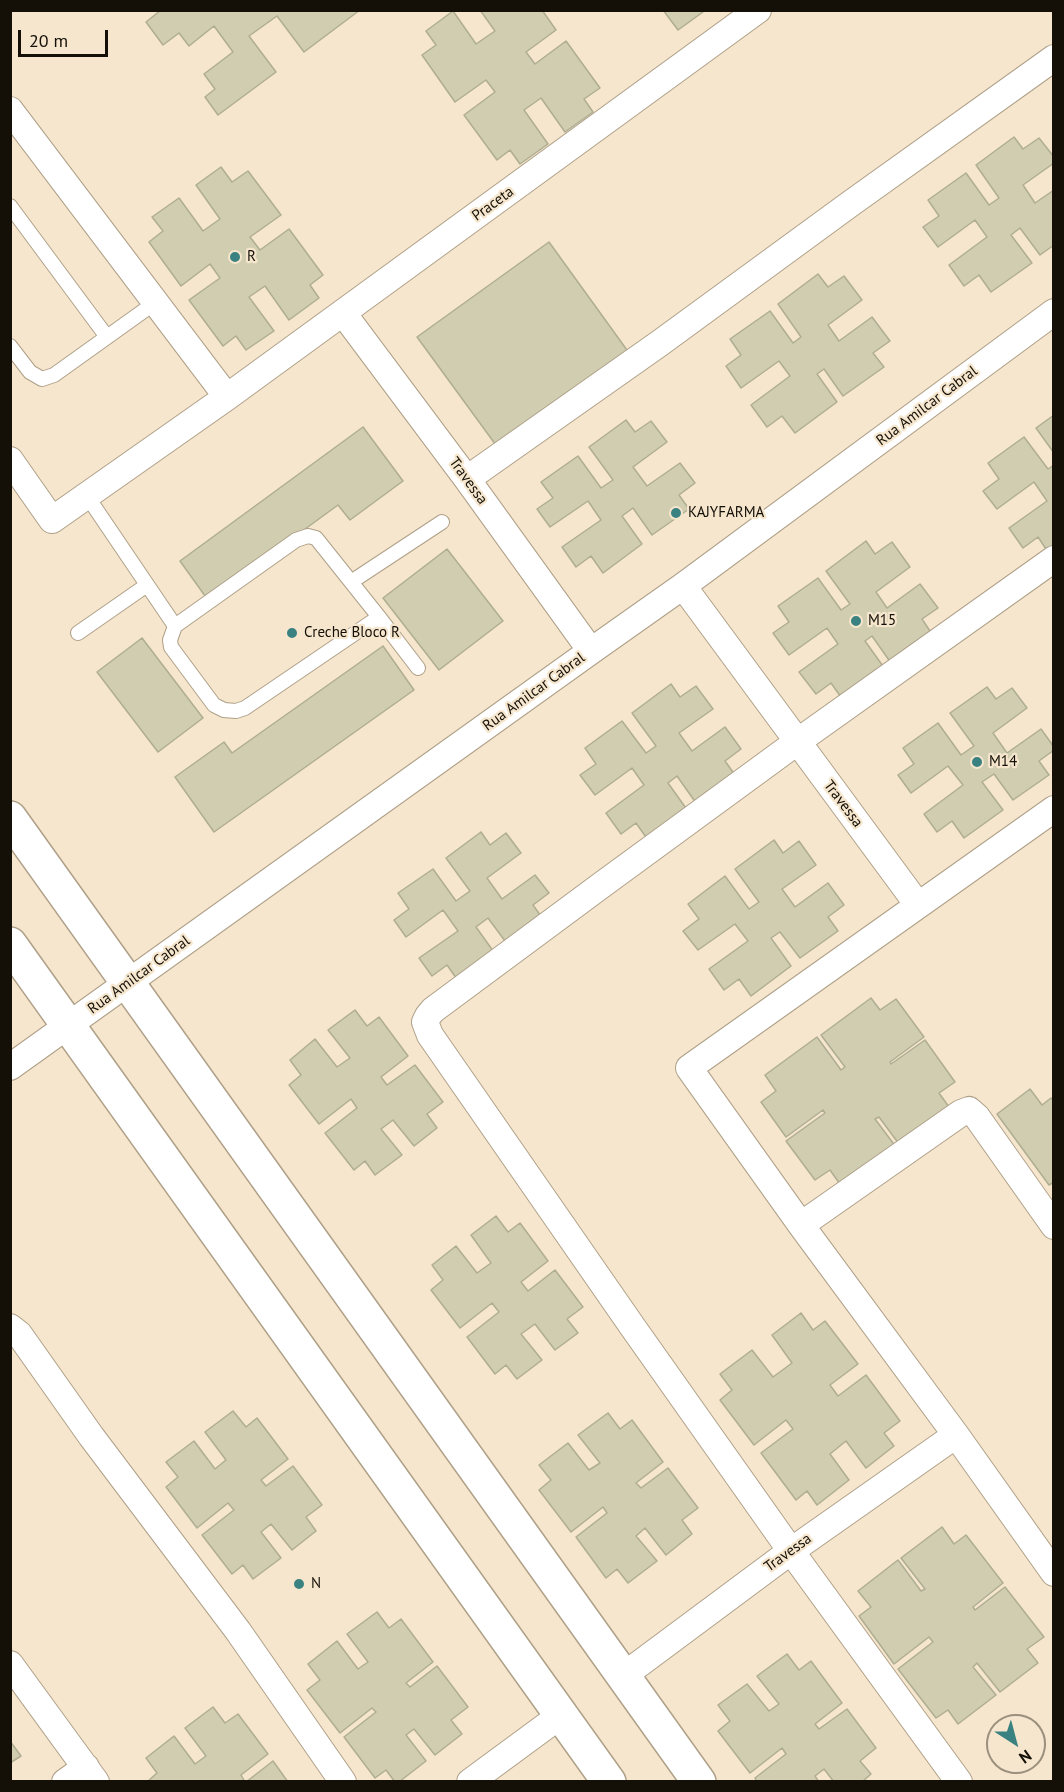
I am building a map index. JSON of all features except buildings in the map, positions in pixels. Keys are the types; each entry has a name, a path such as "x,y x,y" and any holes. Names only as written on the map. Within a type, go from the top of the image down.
{"street":[{"name":"Praceta","path":"10,460 52,520 227,397 758,10"},
{"path":"467,478 660,343 1053,58"},
{"path":"10,110 227,397"},
{"name":"Rua Amilcar Cabral","path":"10,1067 683,586 1053,312"},
{"name":"Travessa","path":"343,313 467,478 591,651"},
{"path":"958,1782 638,1335 430,1035 425,1022 433,1010 797,742 1053,559"},
{"name":"Travessa","path":"683,586 918,905"},
{"path":"1053,809 688,1068 956,1435 1053,1573"},
{"path":"10,818 699,1782"},
{"path":"10,944 609,1782"},
{"path":"801,1225 961,1113 969,1110 977,1117 1053,1226"},
{"path":"10,1327 19,1334 91,1436 238,1631 343,1782"},
{"name":"Travessa","path":"623,1676 791,1551 956,1435"},
{"path":"10,1664 91,1774 65,1782"},
{"path":"470,1782 561,1715"}],"lane":[{"path":"10,206 107,338"},
{"path":"10,346 30,372 42,379 54,375 156,302"},
{"path":"87,496 175,626"},
{"path":"351,582 442,522"},
{"path":"379,616 245,708 236,711 224,710 214,705 171,647 170,640 175,626 296,540 308,536 316,538 379,616 418,668"},
{"path":"78,633 147,585"}],"place":[{"name":"R","path":"235,257"},
{"name":"KAJYFARMA","path":"676,513"},
{"name":"M15","path":"856,621"},
{"name":"Creche Bloco R","path":"292,633"},
{"name":"M14","path":"977,762"},
{"name":"N","path":"299,1584"}]}
